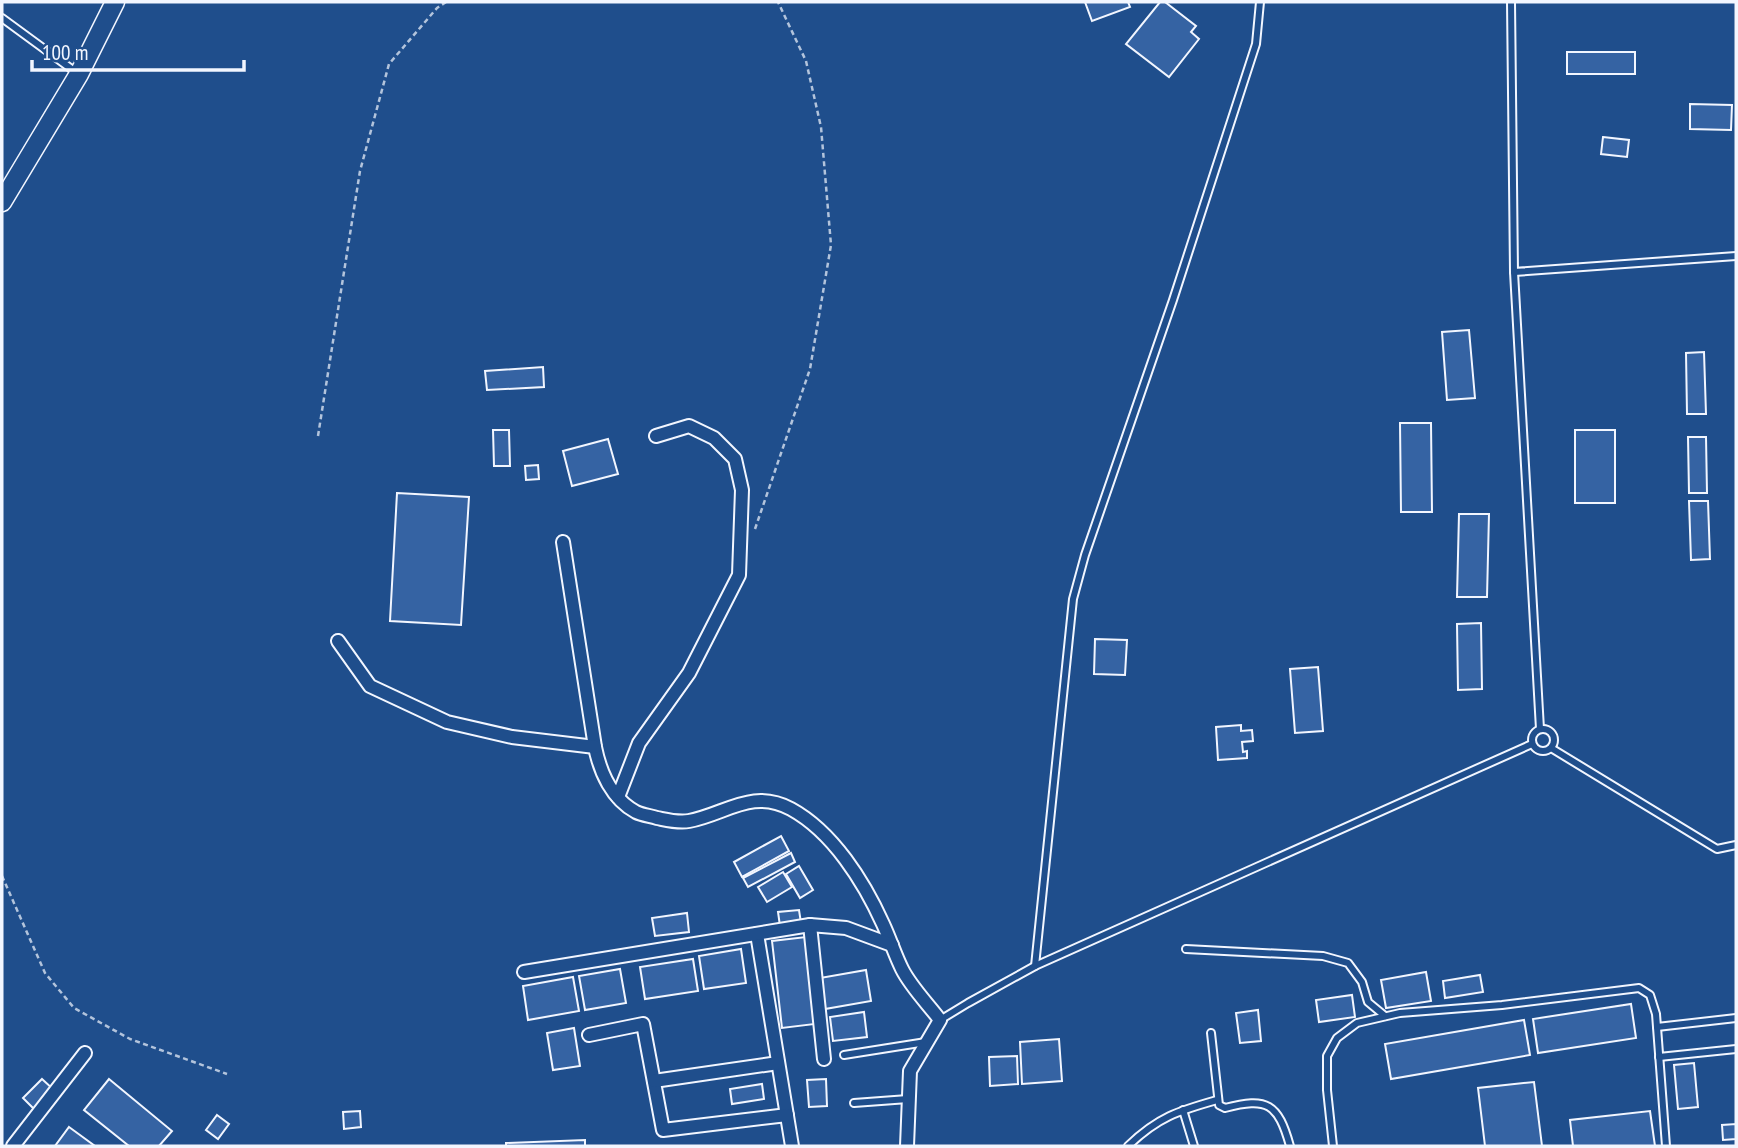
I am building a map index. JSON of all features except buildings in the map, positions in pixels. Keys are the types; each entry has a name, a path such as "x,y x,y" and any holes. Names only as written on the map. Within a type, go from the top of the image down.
{"street":[{"path":"2,202 79,74 115,2"},
{"path":"618,797 639,744 690,673 739,575 742,490 735,460 714,438 689,426 656,436"},
{"path":"563,542 600,771 618,797 637,813 670,821 687,821 743,802 770,801 791,809 816,827 860,881 903,971 940,1020 910,1071 907,1146"},
{"path":"338,641 370,686 447,722 512,737 595,747"},
{"path":"524,972 810,925 845,928 892,945"},
{"path":"810,925 824,1059"},
{"path":"757,934 792,1146"},
{"path":"589,1035 643,1024 663,1130 787,1115"},
{"path":"13,1146 85,1054"},
{"path":"654,1081 778,1063"}],"lane":[{"path":"1035,966 1073,599 1085,555 1173,300 1252,57 1260,2"},
{"path":"1511,2 1514,272 1540,730"},
{"path":"2,18 79,74"},
{"path":"1514,272 1736,256"},
{"path":"1532,744 1535,733 1545,729 1554,737 1551,748"},
{"path":"940,1020 1035,966 1532,744"},
{"path":"1532,744 1540,751 1551,748 1717,849 1736,845"},
{"path":"1186,949 1323,956 1348,962 1362,982 1368,1002 1385,1016"},
{"path":"1333,1146 1327,1090 1327,1056 1337,1038 1357,1023 1400,1013 1503,1005 1639,988 1650,995 1656,1014 1666,1146"},
{"path":"1657,1027 1736,1018"},
{"path":"1211,1033 1219,1105 1225,1108 1258,1102 1269,1108 1283,1124 1290,1146"},
{"path":"844,1055 926,1042"},
{"path":"1659,1057 1736,1049"},
{"path":"854,1103 908,1099"},
{"path":"1128,1146 1146,1129 1173,1113 1217,1100"},
{"path":"1183,1110 1194,1146"}],"path":[{"path":"318,436 360,171 389,64 437,8 446,2"},
{"path":"752,537 810,369 831,245 821,127 806,61 778,2"},
{"path":"2,876 45,974 74,1008 130,1039 227,1074"}]}
